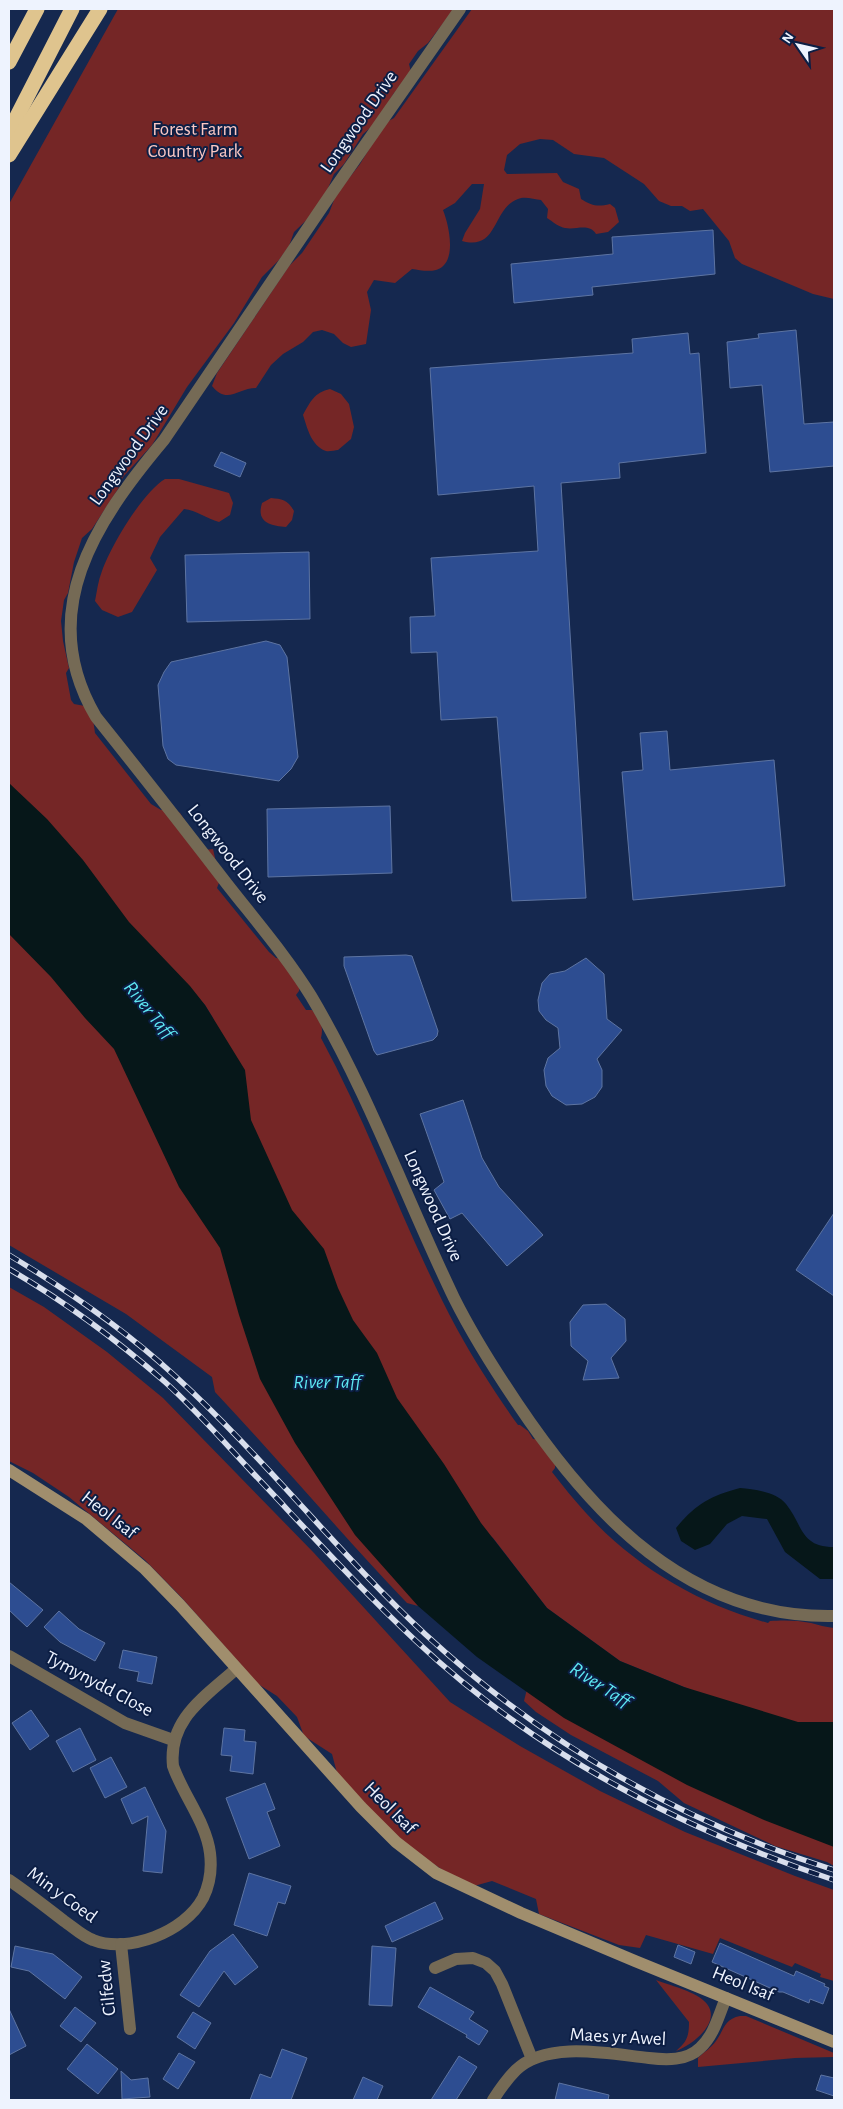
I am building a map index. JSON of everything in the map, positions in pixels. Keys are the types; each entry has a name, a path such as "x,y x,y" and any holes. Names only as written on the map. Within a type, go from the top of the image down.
{"highway":[{"path":"9,62 38,9"},
{"path":"9,132 72,9"},
{"path":"9,155 100,9"}],"main road":[{"name":"Heol Isaf","path":"9,1470 61,1501 115,1542 145,1569 180,1605 367,1814 396,1842 436,1872 521,1913 834,2042"}],"street":[{"name":"Longwood Drive","path":"460,9 333,190 164,440 141,467 95,535 79,574 70,620 74,667 84,697 96,717 276,946 310,995 343,1053 456,1301 503,1382 553,1455 615,1524 643,1550 677,1573 730,1599 768,1611 797,1615 834,1616"},
{"name":"Tymynydd Close","path":"9,1656 125,1723 174,1740"},
{"name":"Min y Coed","path":"9,1880 87,1937 104,1943 137,1943 172,1928 191,1913 202,1899 209,1883 210,1852 205,1832 173,1766 171,1754 174,1740 185,1716 236,1669"},
{"name":"Cilfedw","path":"121,1944 130,2029"},
{"path":"435,1968 456,1959 473,1958 486,1963 495,1971 532,2060"},
{"name":"Maes yr Awel","path":"493,2100 502,2085 517,2069 532,2060 551,2053 573,2052 663,2060 689,2055 699,2050 707,2040 726,1998"}],"green space":[{"name":"Forest Farm Country Park","path":"118,9 454,9 428,43 418,51 409,64 411,72 407,81 394,93 375,124 363,134 344,164 334,174 320,207 294,232 289,246 279,260 262,277 234,323 187,387 152,445 123,477 118,489 92,529 82,538 74,562 68,593 64,600 61,621 69,668 66,673 71,700 74,704 85,706 93,719 95,733 151,804 161,810 174,809 180,813 189,827 196,851 213,849 220,880 217,888 269,952 276,958 291,960 302,973 299,991 296,995 306,1010 312,1010 322,1026 321,1038 357,1110 421,1257 457,1329 486,1378 518,1425 528,1431 533,1439 547,1440 556,1448 555,1468 552,1472 569,1493 586,1513 625,1550 647,1567 693,1594 742,1615 768,1623 770,1621 785,1620 834,1628 834,1746 742,1715 689,1689 620,1661 547,1608 493,1538 482,1530 426,1447 366,1349 298,1229 256,1149 213,1018 205,1005 9,796 9,204"},
{"path":"472,9 834,9 834,299 813,294 742,264 735,258 729,241 703,209 690,211 682,206 671,206 659,201 644,184 604,158 574,154 553,140 540,139 520,144 507,155 504,170 507,174 557,173 563,182 579,189 581,199 595,205 610,204 615,208 619,222 608,232 596,234 586,228 560,227 547,218 548,209 541,200 523,198 510,204 503,211 494,227 483,240 474,242 462,241 480,209 484,184 472,184 455,203 443,210 448,225 450,243 447,260 443,266 433,271 412,269 395,283 374,280 367,292 371,310 366,344 351,347 343,343 334,334 322,330 313,332 303,342 283,354 271,365 256,388 228,395 217,392 212,386 217,373 289,266 302,253 329,213 336,195 360,164 385,123 394,118"},
{"path":"330,389 341,394 349,404 354,427 351,439 338,450 327,451 321,449 313,441 303,415 320,392"},
{"path":"165,479 179,479 229,493 233,503 230,515 219,522 184,509 160,537 150,558 157,570 132,612 118,617 102,610 95,601 106,560 137,508 156,486"},
{"path":"271,498 284,501 294,511 292,520 286,527 275,526 263,519 261,515 262,503"},
{"path":"9,895 110,1028 417,1592 418,1606 407,1603 358,1551 215,1392 212,1377 126,1314 9,1245"},
{"path":"9,1287 44,1307 107,1352 163,1398 314,1553 450,1702 520,1746 600,1791 685,1832 834,1890 834,1981 820,1977 821,1974 795,1963 792,1967 720,1938 713,1954 646,1935 640,1948 619,1945 539,1914 536,1899 492,1881 474,1886 450,1875 413,1850 378,1818 337,1773 332,1754 304,1736 297,1717 277,1696 258,1684 182,1598 145,1560 69,1497 33,1473 9,1461"},
{"path":"528,1685 834,1839 834,1866 827,1862 775,1846 684,1803 658,1781 571,1735 536,1712 524,1701"},
{"path":"656,1980 681,1988 699,1997 709,2007 711,2015 709,2023 704,2030 691,2043 676,2051 687,2038 689,2022"},
{"path":"740,2016 746,2016 834,2053 834,2057 795,2058 698,2067 698,2058 719,2037 727,2022"}],"water":[{"name":"River Taff","path":"9,783 47,819 83,860 129,922 190,986 205,1005 245,1070 251,1120 292,1210 324,1249 338,1288 353,1320 377,1353 397,1398 444,1464 481,1523 547,1608 620,1661 684,1687 798,1722 834,1722 834,1847 764,1820 687,1785 564,1718 477,1657 418,1606 355,1535 295,1443 260,1379 220,1248 179,1187 114,1049 51,977 9,934"},
{"path":"740,1488 758,1490 782,1500 792,1512 808,1539 823,1546 834,1547 834,1579 820,1579 785,1552 767,1519 742,1516 727,1524 710,1544 695,1550 681,1541 676,1528 690,1513 704,1502 720,1494"}],"building":[{"path":"713,230 715,274 592,287 593,295 514,303 511,264 613,254 612,237"},
{"path":"796,330 804,424 834,422 834,466 770,472 762,385 730,388 727,342 759,338 758,334"},
{"path":"688,333 690,354 699,353 706,453 619,463 620,478 561,483 586,898 512,901 497,717 441,720 437,652 411,653 410,617 435,616 431,558 538,551 534,486 438,495 430,368 633,353 632,339"},
{"path":"221,452 246,463 240,477 214,466"},
{"path":"309,552 310,619 187,622 185,555"},
{"path":"266,641 280,645 287,657 298,757 291,769 279,781 176,765 168,759 163,746 158,685 171,662"},
{"path":"667,731 670,770 774,760 785,886 633,900 622,772 643,770 640,733"},
{"path":"390,806 392,873 268,877 267,809"},
{"path":"412,956 438,1031 437,1036 433,1040 377,1055 344,966 344,957"},
{"path":"586,958 604,974 607,1019 622,1030 597,1059 602,1070 602,1087 595,1097 582,1104 566,1105 552,1096 546,1086 544,1070 548,1058 560,1048 558,1028 546,1020 539,1011 538,1000 542,983 550,974 565,971"},
{"path":"463,1100 482,1158 499,1187 543,1235 507,1266 462,1213 450,1219 434,1190 444,1182 420,1114"},
{"path":"834,1213 834,1296 796,1270"},
{"path":"606,1304 625,1319 626,1341 611,1358 619,1378 583,1380 588,1361 571,1346 570,1322 583,1305"},
{"path":"9,1582 43,1610 27,1627 9,1610"},
{"path":"59,1611 79,1629 105,1643 95,1661 60,1642 44,1627"},
{"path":"123,1650 157,1657 152,1684 137,1681 139,1672 119,1668"},
{"path":"31,1710 49,1736 30,1750 12,1723"},
{"path":"80,1728 96,1760 73,1772 56,1741"},
{"path":"224,1728 245,1730 244,1741 256,1742 253,1774 230,1771 232,1756 221,1755"},
{"path":"111,1757 127,1787 105,1798 90,1768"},
{"path":"265,1783 275,1809 267,1812 280,1846 249,1859 226,1798"},
{"path":"145,1787 166,1831 162,1873 143,1871 148,1816 132,1824 121,1799"},
{"path":"249,1873 291,1886 285,1904 278,1902 267,1936 234,1925"},
{"path":"435,1902 443,1919 392,1942 385,1926"},
{"path":"233,1934 258,1967 235,1985 224,1971 199,2007 180,1995 210,1951"},
{"path":"720,1943 794,1976 796,1971 825,1984 824,1986 829,1988 823,2004 810,1999 809,2003 779,1992 712,1962"},
{"path":"678,1945 695,1952 691,1964 674,1957"},
{"path":"15,1946 53,1954 82,1977 65,1999 29,1971 11,1967"},
{"path":"372,1946 396,1948 392,2006 369,2005"},
{"path":"430,1987 474,2012 469,2019 488,2031 479,2045 466,2037 467,2035 418,2007"},
{"path":"75,2007 96,2023 81,2042 60,2026"},
{"path":"9,2009 26,2046 9,2055"},
{"path":"193,2012 211,2023 195,2049 177,2037"},
{"path":"87,2044 118,2069 98,2094 67,2069"},
{"path":"282,2049 307,2058 291,2100 250,2100 260,2074 271,2078"},
{"path":"179,2053 195,2062 178,2089 163,2079"},
{"path":"459,2056 477,2067 456,2100 431,2100"},
{"path":"121,2071 131,2080 148,2078 150,2097 122,2099"},
{"path":"821,2075 834,2078 834,2096 816,2090"},
{"path":"363,2077 383,2086 377,2100 353,2100"},
{"path":"559,2083 609,2095 608,2100 555,2100"}],"railway":[{"path":"9,1255 94,1311 174,1375 238,1438 393,1603 470,1673 517,1710 566,1744 617,1775 669,1803 778,1851 834,1870"},
{"path":"9,1269 50,1294 90,1322 165,1382 199,1415 395,1621 462,1681 510,1718 560,1752 612,1783 666,1811 721,1837 777,1860 834,1880"}]}
